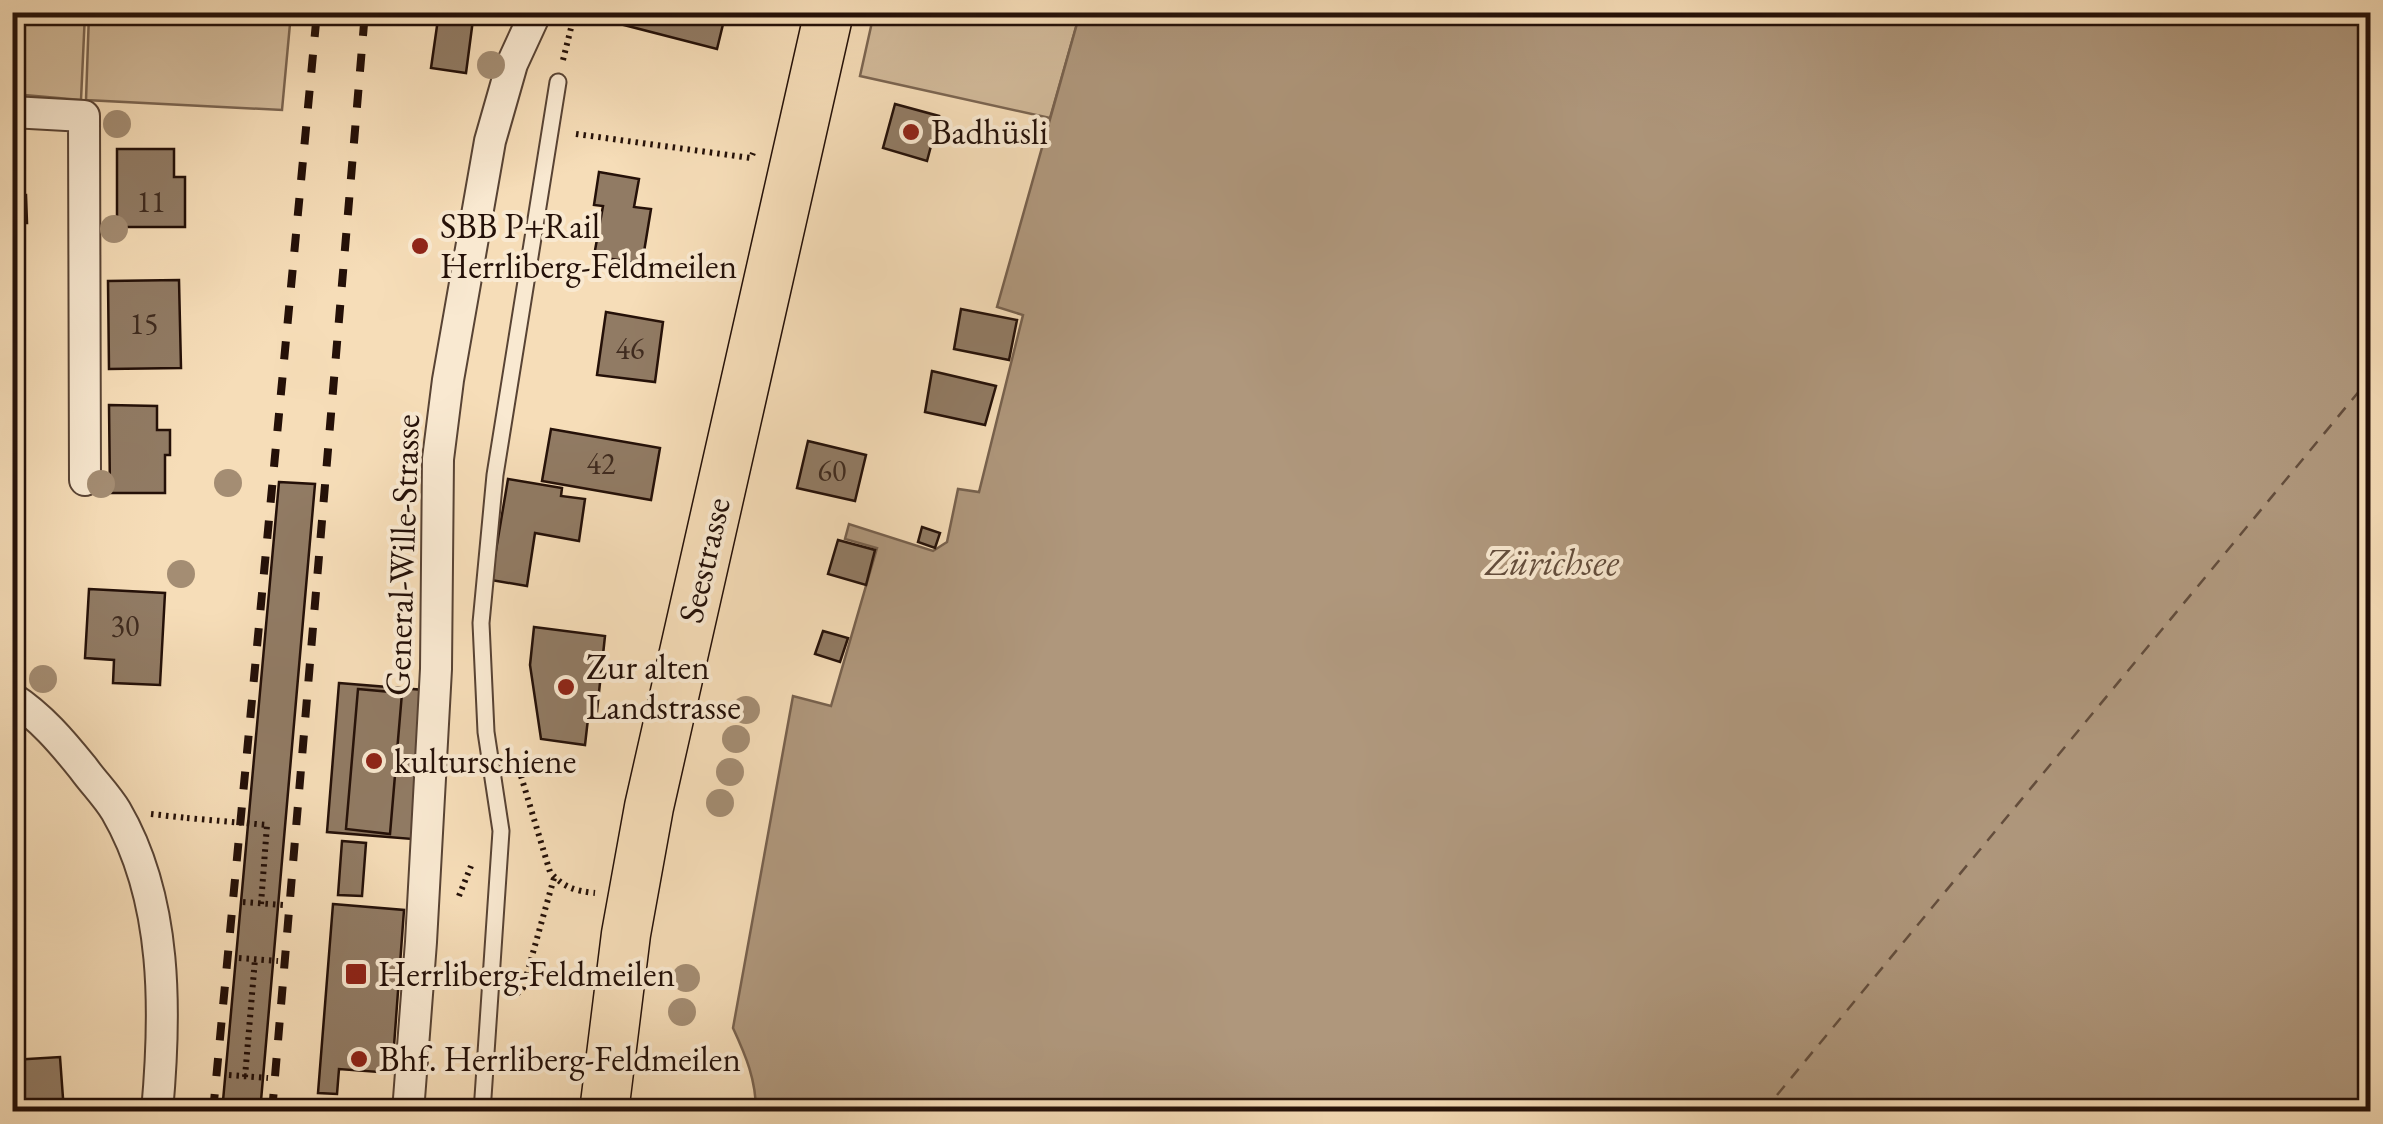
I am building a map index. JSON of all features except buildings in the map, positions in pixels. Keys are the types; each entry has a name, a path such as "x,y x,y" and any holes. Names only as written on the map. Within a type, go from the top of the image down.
{"main road":[{"name":"Seestrasse","path":"604,1112 626,934 649,807 828,12"}],"street":[{"name":"General-Wille-Strasse","path":"408,1112 422,942 436,669 438,459 490,141 512,64 536,12"},
{"path":"12,112 84,116 85,480"},
{"path":"12,698 58,736 93,781 116,811 139,863 152,907 158,952 163,1040 157,1112"}],"lane":[{"path":"482,1112 501,832 486,732 480,622 495,475 558,82"}],"path":[{"path":"558,82 575,12"},
{"path":"550,131 751,158 756,144"},
{"path":"486,732 516,766 550,872 576,891 602,893"},
{"path":"140,813 267,825 261,904"},
{"path":"489,1022 523,988 554,877"},
{"path":"244,902 283,906"},
{"path":"239,958 278,961"},
{"path":"245,1077 255,958"},
{"path":"229,1076 268,1078"}],"shaded area":[{"path":"12,13 85,13 81,100 13,94"},
{"path":"89,13 291,13 282,110 86,100"},
{"path":"874,13 1080,13 1050,118 860,76"}],"water":[{"name":"Zürichsee","path":"1080,13 2370,13 2370,1111 756,1111 749,1068 733,1028 793,696 831,706 877,548 845,539 849,524 933,551 947,542 958,489 979,492 1023,315 997,307"}],"ferry route":[{"path":"1763,1112 2370,378"}],"railway":[{"path":"213,1112 317,12"},
{"path":"272,1112 365,12"}],"place":[{"name":"Badhüsli","path":"911,132"},
{"name":"SBB P+Rail Herrliberg-Feldmeilen","path":"420,246"},
{"name":"Zur alten Landstrasse","path":"566,687"},
{"name":"kulturschiene","path":"374,761"},
{"name":"Herrliberg-Feldmeilen","path":"356,974"},
{"name":"Bhf. Herrliberg-Feldmeilen","path":"359,1059"}]}
